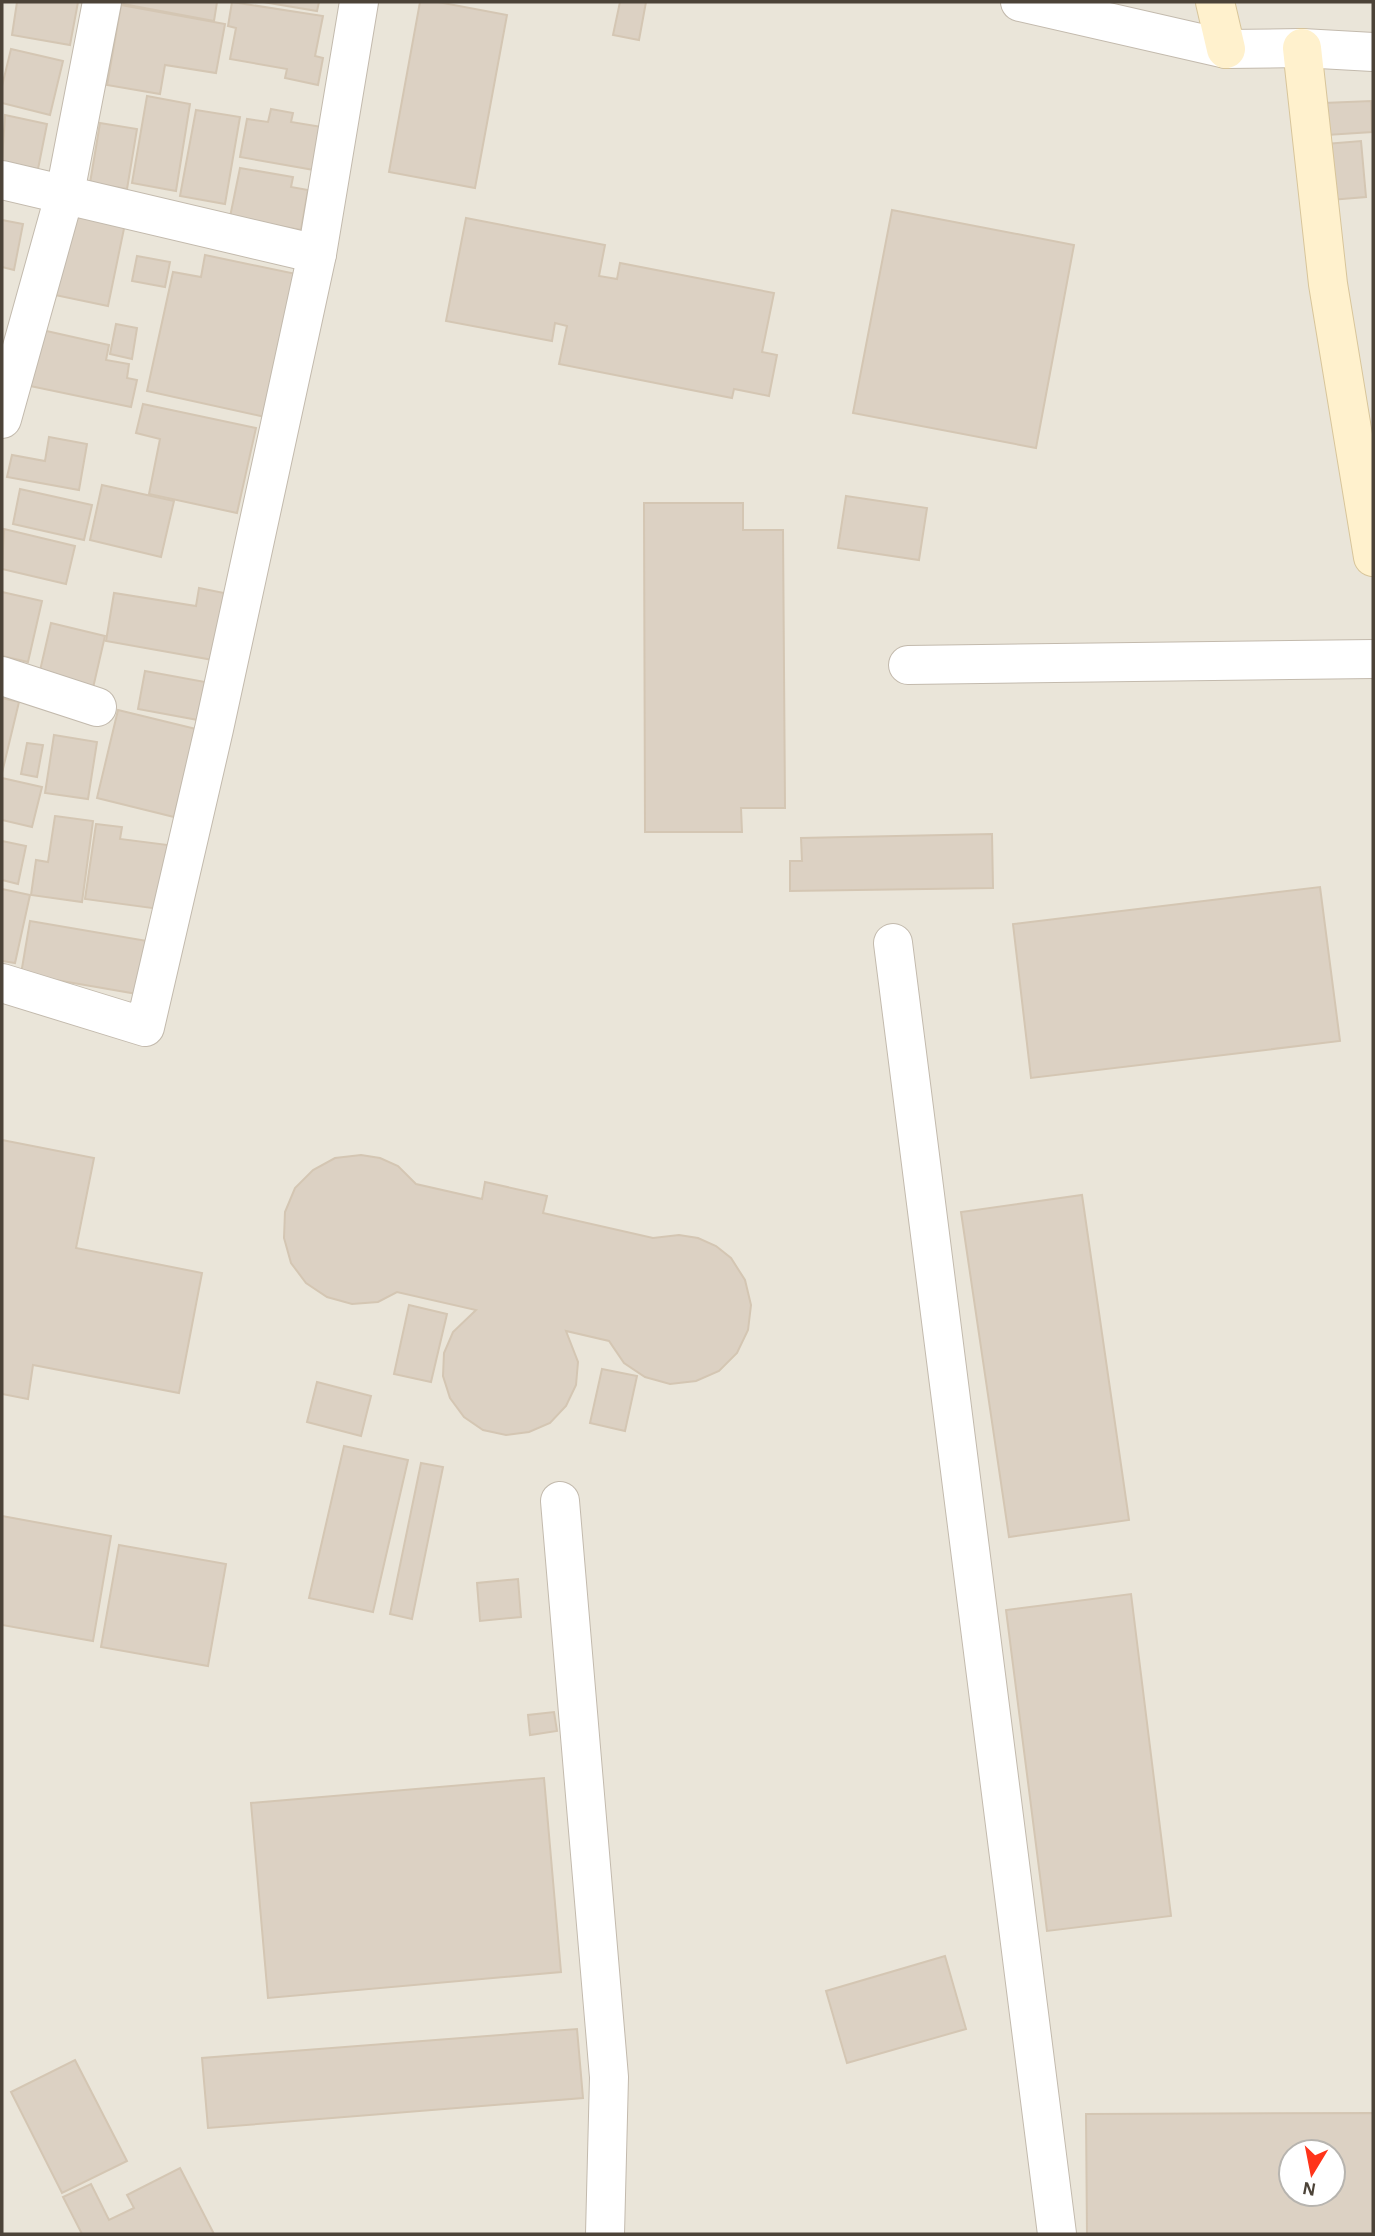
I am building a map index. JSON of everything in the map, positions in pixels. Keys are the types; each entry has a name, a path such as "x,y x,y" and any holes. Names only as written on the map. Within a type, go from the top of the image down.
{"street":[{"path":"2,419 65,193 102,2"},
{"path":"2,983 145,1027 214,729 317,254 359,2"},
{"path":"1020,2 1226,49 1302,48 1373,52"},
{"path":"1214,2 1226,49"},
{"path":"1302,48 1328,284 1373,556"},
{"path":"2,180 317,254"},
{"path":"908,665 1373,659"},
{"path":"2,676 97,707"},
{"path":"892,943 1057,2234"},
{"path":"561,1501 609,2077 605,2234"}],"shaded area":[{"path":"2,2 1373,2 1373,2234 2,2234"}],"building":[{"path":"17,2 78,2 70,45 12,35"},
{"path":"217,2 214,21 123,4"},
{"path":"232,2 323,16 315,56 323,58 318,85 285,78 287,69 230,59 236,28 228,26"},
{"path":"263,2 319,2 317,11"},
{"path":"420,2 438,2 507,15 475,188 389,172"},
{"path":"620,2 646,2 639,40 613,35"},
{"path":"121,5 225,24 216,73 165,65 160,94 107,85"},
{"path":"11,49 63,61 50,115 2,103 2,86"},
{"path":"147,96 190,104 176,191 132,183"},
{"path":"1371,101 1372,132 1327,135 1324,103"},
{"path":"271,109 293,113 291,122 322,127 314,170 240,157 247,119 268,122"},
{"path":"196,110 240,117 225,204 180,196"},
{"path":"5,115 47,124 38,169 2,162"},
{"path":"100,123 137,129 127,189 90,183"},
{"path":"1361,141 1366,197 1318,201 1314,145"},
{"path":"240,168 293,177 291,187 308,190 301,230 230,217"},
{"path":"74,203 127,214 108,306 55,295"},
{"path":"892,210 1074,245 1036,448 853,413"},
{"path":"466,218 605,245 599,276 617,279 620,263 774,293 762,352 777,355 769,396 734,389 732,398 559,364 567,326 555,323 552,341 446,321"},
{"path":"2,220 23,224 14,270 2,267"},
{"path":"205,255 296,274 265,417 147,391 173,272 201,277"},
{"path":"137,256 170,262 165,287 132,281"},
{"path":"116,324 137,328 132,359 110,354"},
{"path":"42,330 109,345 106,360 129,364 127,378 137,380 131,407 30,386"},
{"path":"143,404 256,428 237,513 149,494 160,439 136,433"},
{"path":"49,437 87,444 79,490 7,477 12,455 45,461"},
{"path":"102,485 174,501 161,557 90,540"},
{"path":"20,489 92,505 84,540 13,524"},
{"path":"846,496 927,508 919,560 838,548"},
{"path":"644,503 743,503 743,530 783,530 785,808 741,808 742,832 645,832"},
{"path":"4,529 75,546 66,584 2,569"},
{"path":"199,588 224,593 213,660 106,641 114,593 196,606"},
{"path":"2,592 42,601 28,662 2,656"},
{"path":"51,623 105,636 93,688 39,675"},
{"path":"145,671 205,682 198,720 138,709"},
{"path":"2,698 19,702 2,773"},
{"path":"118,710 196,729 174,817 97,798"},
{"path":"54,735 97,742 88,799 45,793"},
{"path":"27,743 43,745 37,777 21,774"},
{"path":"2,778 42,787 32,827 2,820"},
{"path":"55,816 93,821 82,902 31,895 36,860 48,862"},
{"path":"96,824 122,827 120,839 168,845 159,909 85,899"},
{"path":"992,834 993,888 790,891 790,861 802,861 801,838"},
{"path":"2,841 26,846 18,884 2,880"},
{"path":"1320,887 1340,1041 1031,1078 1013,924"},
{"path":"2,889 30,895 15,963 2,961"},
{"path":"30,921 153,942 143,995 21,974"},
{"path":"2,1140 94,1158 76,1248 202,1273 179,1393 33,1365 28,1399 2,1394"},
{"path":"361,1155 380,1158 398,1166 416,1184 482,1199 485,1182 547,1196 543,1213 653,1238 679,1235 698,1238 716,1246 731,1258 745,1280 751,1305 748,1330 737,1353 719,1371 696,1381 670,1384 645,1377 624,1363 609,1341 566,1331 578,1362 576,1385 566,1406 550,1423 529,1432 506,1435 483,1430 464,1417 450,1398 443,1376 444,1353 453,1332 476,1310 397,1292 378,1302 352,1304 327,1297 306,1283 291,1263 284,1238 285,1212 295,1188 313,1170 335,1158"},
{"path":"1082,1195 1129,1520 1009,1537 961,1212"},
{"path":"409,1305 447,1314 431,1382 394,1374"},
{"path":"602,1369 637,1376 625,1431 590,1423"},
{"path":"317,1382 371,1396 361,1436 307,1422"},
{"path":"344,1446 408,1460 373,1612 309,1598"},
{"path":"421,1463 443,1467 412,1619 390,1614"},
{"path":"2,1516 111,1536 93,1641 2,1625"},
{"path":"119,1545 226,1564 208,1666 101,1647"},
{"path":"518,1579 521,1617 480,1621 477,1583"},
{"path":"1131,1594 1171,1916 1047,1931 1006,1610"},
{"path":"554,1712 557,1731 530,1735 528,1715"},
{"path":"544,1778 561,1972 268,1998 251,1803"},
{"path":"945,1956 966,2029 847,2063 826,1991"},
{"path":"577,2029 583,2098 208,2128 202,2058"},
{"path":"75,2060 127,2161 62,2193 11,2092"},
{"path":"1373,2113 1373,2234 1087,2234 1086,2114"},
{"path":"180,2168 214,2234 82,2234 63,2197 91,2184 109,2220 134,2208 127,2195"}]}
